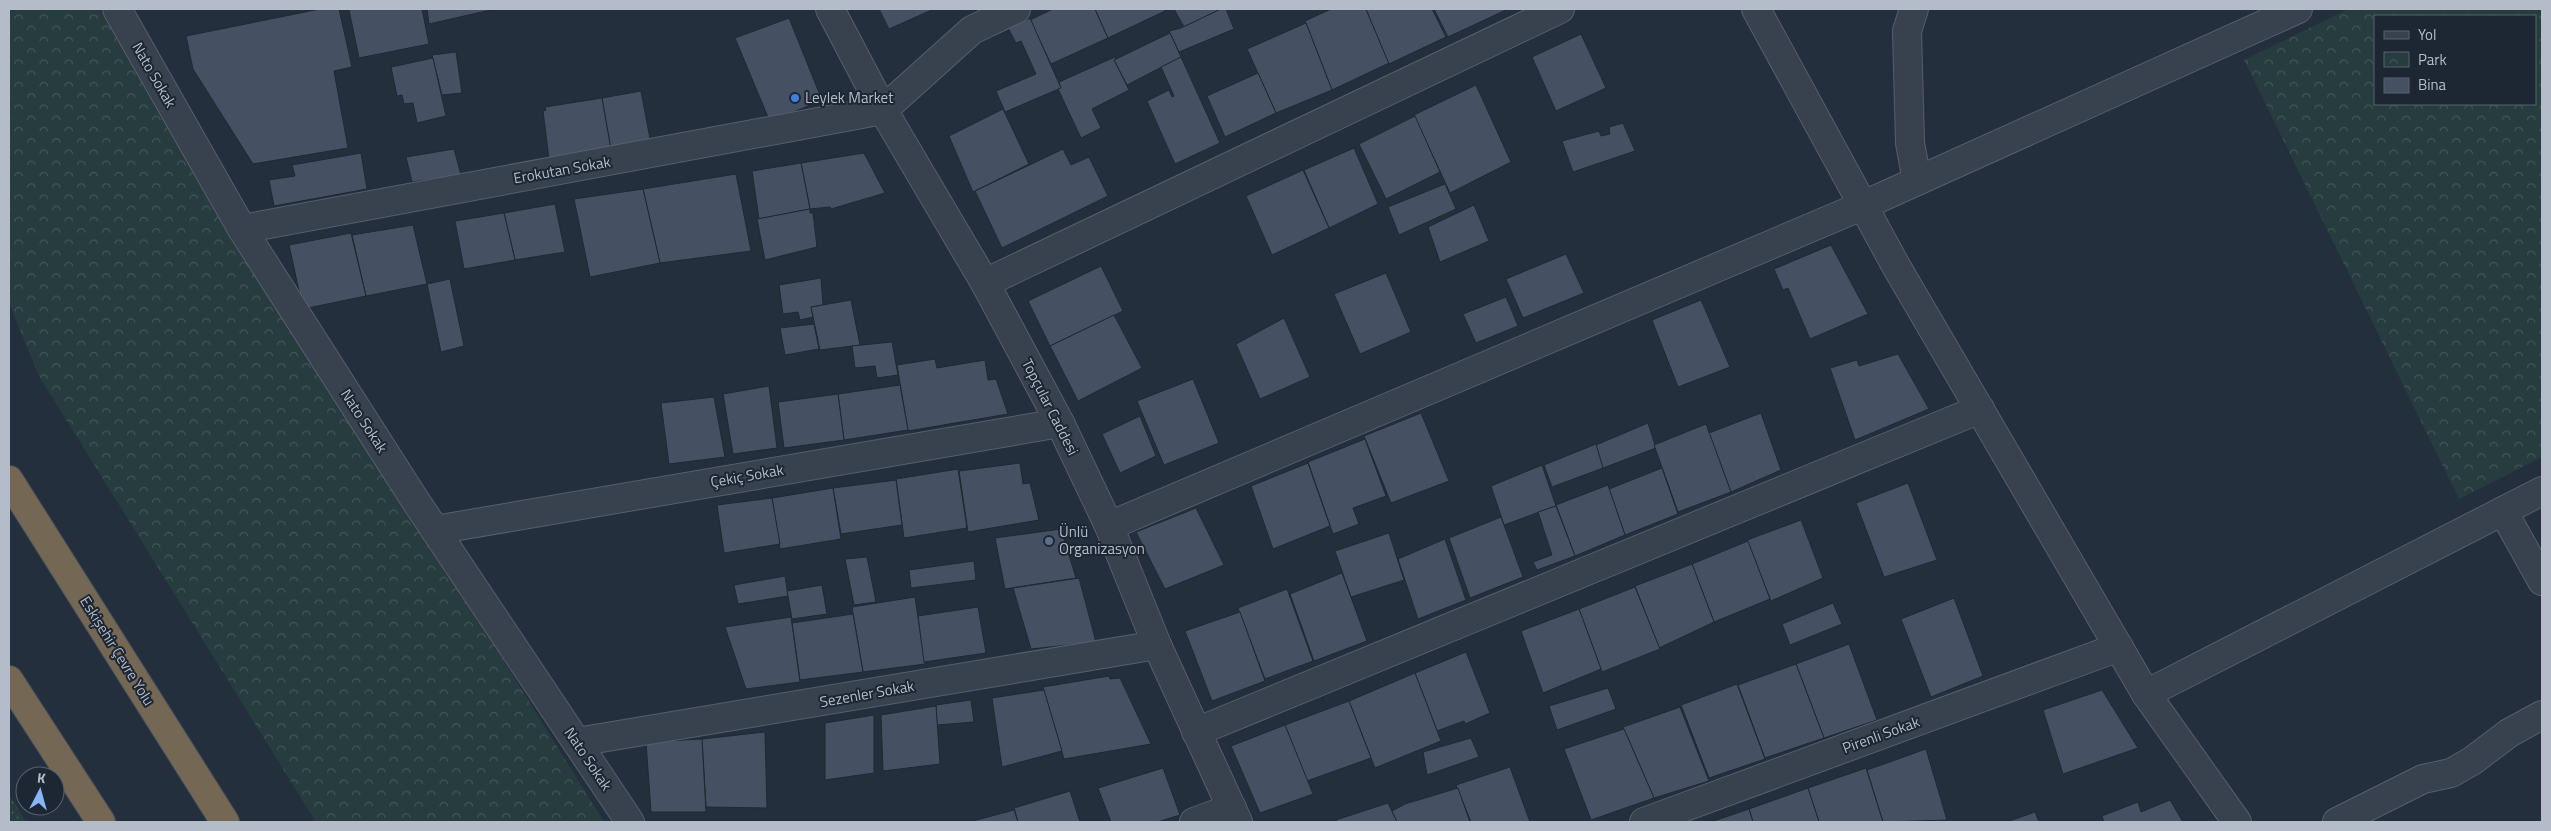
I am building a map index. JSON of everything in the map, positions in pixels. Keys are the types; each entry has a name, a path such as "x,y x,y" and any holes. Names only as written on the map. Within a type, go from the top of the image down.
{"highway":[{"name":"Eskişehir Çevre Yolu","path":"9,480 225,822"},
{"path":"9,680 101,822"}],"street":[{"name":"Nato Sokak","path":"117,9 242,229 435,530 630,822"},
{"name":"Topçular Caddesi","path":"830,9 883,110 985,283 1060,423 1109,526 1157,645 1235,815"},
{"path":"883,110 972,30 1016,9"},
{"path":"1756,9 1896,266 2146,694 2237,822"},
{"path":"1914,9 1907,31 1910,143 1917,182"},
{"path":"1109,526 1917,182 2298,9"},
{"path":"985,283 1554,10"},
{"name":"Erokutan Sokak","path":"242,229 883,110"},
{"path":"1196,732 1980,410"},
{"name":"Çekiç Sokak","path":"435,530 1060,423"},
{"path":"2146,694 2542,491"},
{"path":"2503,511 2542,581"},
{"name":"Sezenler Sokak","path":"577,742 1157,645"},
{"name":"Pirenli Sokak","path":"1644,822 2119,647"},
{"path":"2336,822 2423,780 2451,773 2480,756 2509,733 2542,715"},
{"path":"1194,822 1235,815"}],"green space":[{"path":"9,9 99,9 604,822 316,822 39,376 9,303"},
{"path":"2348,9 2542,9 2542,457 2459,499 2244,60"},
{"path":"9,794 15,804 15,816 22,816 26,822 9,822"}],"building":[{"path":"320,9 339,9 352,67 334,71 348,148 253,164 193,69 186,36"},
{"path":"422,9 429,44 359,58 349,10"},
{"path":"427,9 495,9 429,24"},
{"path":"879,9 934,9 889,29"},
{"path":"1053,9 1095,9 1108,38 1051,64 1030,20"},
{"path":"1095,9 1164,9 1165,11 1108,38"},
{"path":"1174,9 1221,9 1184,27"},
{"path":"1221,9 1226,9 1234,29 1179,52 1169,31 1181,28"},
{"path":"1331,9 1366,9 1389,63 1332,90 1305,21"},
{"path":"1366,9 1432,9 1446,37 1389,64"},
{"path":"1434,9 1508,9 1448,37"},
{"path":"789,18 822,100 770,122 735,38"},
{"path":"1030,18 1061,88 1005,112 996,91 1036,74 1021,41 1016,43 1008,28"},
{"path":"1306,23 1332,90 1276,113 1247,49"},
{"path":"1170,33 1181,57 1127,85 1114,60"},
{"path":"1581,34 1606,88 1556,111 1532,57"},
{"path":"456,52 462,93 442,95 432,55"},
{"path":"1115,57 1116,59 1114,60 1129,90 1092,109 1101,128 1081,138 1058,89 1061,88 1059,82"},
{"path":"1181,57 1220,143 1175,164 1147,101 1169,90 1172,97 1174,96 1161,67"},
{"path":"433,58 446,116 417,123 413,103 404,104 402,95 397,96 391,67"},
{"path":"1258,73 1276,113 1225,137 1207,96"},
{"path":"1476,85 1511,162 1450,193 1414,115"},
{"path":"641,91 651,144 611,150 602,98"},
{"path":"602,98 611,150 549,159 543,111 546,110 545,107"},
{"path":"1003,109 1029,164 973,192 949,136"},
{"path":"1415,116 1440,172 1386,199 1359,144"},
{"path":"1623,123 1635,151 1573,172 1562,141 1599,131 1601,136 1610,134 1609,127"},
{"path":"1354,148 1378,204 1329,228 1304,170"},
{"path":"454,149 461,175 412,182 406,157"},
{"path":"1063,149 1071,165 1089,157 1108,196 1002,248 975,191"},
{"path":"361,153 367,189 274,206 269,180 295,176 292,165"},
{"path":"864,153 885,193 831,209 830,207 810,209 801,163"},
{"path":"801,163 810,209 759,219 752,171"},
{"path":"1303,170 1329,228 1272,255 1246,196"},
{"path":"736,174 751,251 660,263 643,189"},
{"path":"1445,184 1456,209 1399,235 1388,207"},
{"path":"643,189 660,263 590,277 574,199"},
{"path":"555,204 565,252 515,260 504,213"},
{"path":"1474,205 1489,241 1440,262 1428,227"},
{"path":"810,209 810,213 813,213 817,247 765,260 757,219"},
{"path":"504,213 515,260 464,269 455,221"},
{"path":"413,225 427,284 366,296 352,235"},
{"path":"351,233 366,296 303,309 289,245"},
{"path":"1831,245 1868,314 1810,339 1788,288 1783,290 1774,269"},
{"path":"1566,254 1584,293 1523,318 1506,279"},
{"path":"1101,266 1123,311 1050,346 1028,301"},
{"path":"1386,273 1411,332 1360,354 1334,294"},
{"path":"821,278 823,305 811,307 813,317 800,320 798,312 783,314 779,285"},
{"path":"450,279 464,346 441,352 427,284"},
{"path":"1506,297 1518,326 1476,343 1463,314"},
{"path":"851,300 860,345 820,350 811,307"},
{"path":"1701,300 1730,367 1678,387 1652,320"},
{"path":"1114,315 1142,368 1078,401 1050,346"},
{"path":"1284,318 1310,377 1260,399 1236,344"},
{"path":"814,324 819,349 785,355 780,328"},
{"path":"892,342 898,375 877,378 875,366 855,368 852,346"},
{"path":"1898,354 1929,409 1855,440 1830,368 1857,360 1859,366"},
{"path":"935,359 937,368 985,360 988,380 996,379 1008,414 908,431 897,365"},
{"path":"1193,379 1219,443 1164,465 1137,401"},
{"path":"900,385 908,430 844,440 838,394"},
{"path":"769,386 777,448 733,454 723,394"},
{"path":"838,394 844,440 784,448 778,402"},
{"path":"714,397 725,457 669,464 661,403"},
{"path":"1421,413 1449,481 1391,503 1364,436"},
{"path":"1761,413 1781,470 1731,492 1709,433"},
{"path":"1140,416 1156,456 1120,473 1102,434"},
{"path":"1648,423 1656,448 1603,468 1596,445"},
{"path":"1706,424 1731,492 1678,512 1654,445"},
{"path":"1365,439 1386,496 1353,508 1359,524 1333,534 1308,462"},
{"path":"1596,444 1603,468 1552,487 1544,465"},
{"path":"1020,463 1023,484 1030,483 1039,520 968,532 959,471"},
{"path":"1308,463 1330,526 1273,549 1251,486"},
{"path":"1542,465 1556,506 1504,525 1491,486"},
{"path":"1662,468 1678,514 1625,535 1609,489"},
{"path":"958,469 967,528 904,538 896,479"},
{"path":"896,480 902,525 841,534 833,488"},
{"path":"1908,483 1937,560 1884,577 1856,503"},
{"path":"1608,485 1625,535 1575,556 1556,505"},
{"path":"833,488 841,539 780,549 772,498"},
{"path":"772,498 780,544 724,553 717,505"},
{"path":"1556,506 1575,556 1537,570 1533,562 1552,555 1538,512"},
{"path":"1196,508 1224,565 1165,589 1136,532"},
{"path":"1501,517 1523,577 1470,598 1449,538"},
{"path":"1801,520 1823,578 1771,601 1747,540"},
{"path":"1061,529 1076,578 1005,589 995,538"},
{"path":"1389,533 1404,580 1351,597 1335,551"},
{"path":"1445,539 1466,600 1418,619 1398,559"},
{"path":"1748,541 1770,599 1714,622 1692,564"},
{"path":"867,557 876,602 854,605 845,559"},
{"path":"974,561 976,580 911,588 909,570"},
{"path":"1692,564 1714,622 1659,648 1635,586"},
{"path":"1342,573 1367,641 1314,661 1290,594"},
{"path":"785,576 788,596 738,604 734,585"},
{"path":"1079,578 1096,642 1031,649 1013,588"},
{"path":"822,585 827,614 792,619 787,591"},
{"path":"1635,587 1660,649 1602,672 1579,609"},
{"path":"1287,589 1313,661 1265,679 1238,608"},
{"path":"915,597 925,664 863,672 852,607"},
{"path":"1954,598 1983,676 1931,697 1901,619"},
{"path":"1833,603 1842,624 1790,645 1782,624"},
{"path":"978,607 986,653 924,662 918,616"},
{"path":"1579,609 1601,669 1543,693 1521,631"},
{"path":"1240,612 1265,681 1212,701 1185,631"},
{"path":"853,614 863,672 800,680 792,623"},
{"path":"791,617 800,682 746,689 725,627"},
{"path":"1849,644 1877,720 1824,738 1796,664"},
{"path":"1466,652 1490,713 1465,724 1464,721 1437,731 1415,673"},
{"path":"1796,664 1824,738 1765,758 1738,685"},
{"path":"1415,673 1441,741 1375,768 1349,701"},
{"path":"1109,676 1110,679 1120,678 1151,744 1064,759 1043,687"},
{"path":"1737,684 1765,759 1709,778 1681,705"},
{"path":"1608,688 1616,709 1557,730 1549,706"},
{"path":"1044,690 1062,751 1002,767 992,698"},
{"path":"2102,690 2138,748 2063,774 2043,710"},
{"path":"971,700 974,722 937,725 936,705"},
{"path":"1349,701 1371,758 1307,781 1285,725"},
{"path":"936,706 940,764 883,771 881,715"},
{"path":"1680,707 1709,781 1654,798 1623,727"},
{"path":"874,715 874,773 825,780 825,723"},
{"path":"1285,725 1313,794 1260,813 1231,746"},
{"path":"1624,729 1654,798 1591,820 1564,749"},
{"path":"765,732 767,808 706,807 702,739"},
{"path":"1471,738 1479,757 1427,775 1423,752"},
{"path":"702,739 706,812 651,812 646,742"},
{"path":"1926,749 1947,820 1883,822 1867,770"},
{"path":"1510,767 1530,822 1471,822 1456,785"},
{"path":"1163,768 1180,815 1157,822 1111,822 1098,788"},
{"path":"1866,768 1883,822 1819,822 1808,788"},
{"path":"1458,788 1470,822 1397,822 1392,811 1405,804"},
{"path":"1808,788 1819,822 1753,822 1749,809"},
{"path":"1070,791 1080,822 1018,822 1014,808"},
{"path":"2170,800 2183,822 2104,822 2102,816 2138,802 2141,812"},
{"path":"1388,803 1397,822 1337,822 1336,820"},
{"path":"1749,809 1753,822 1711,822"},
{"path":"1014,810 1018,822 969,822"},
{"path":"2035,812 2039,822 2007,822"}],"place":[{"name":"Leylek Market","path":"795,98"},
{"name":"Ünlü Organizasyon","path":"1049,541"}]}
